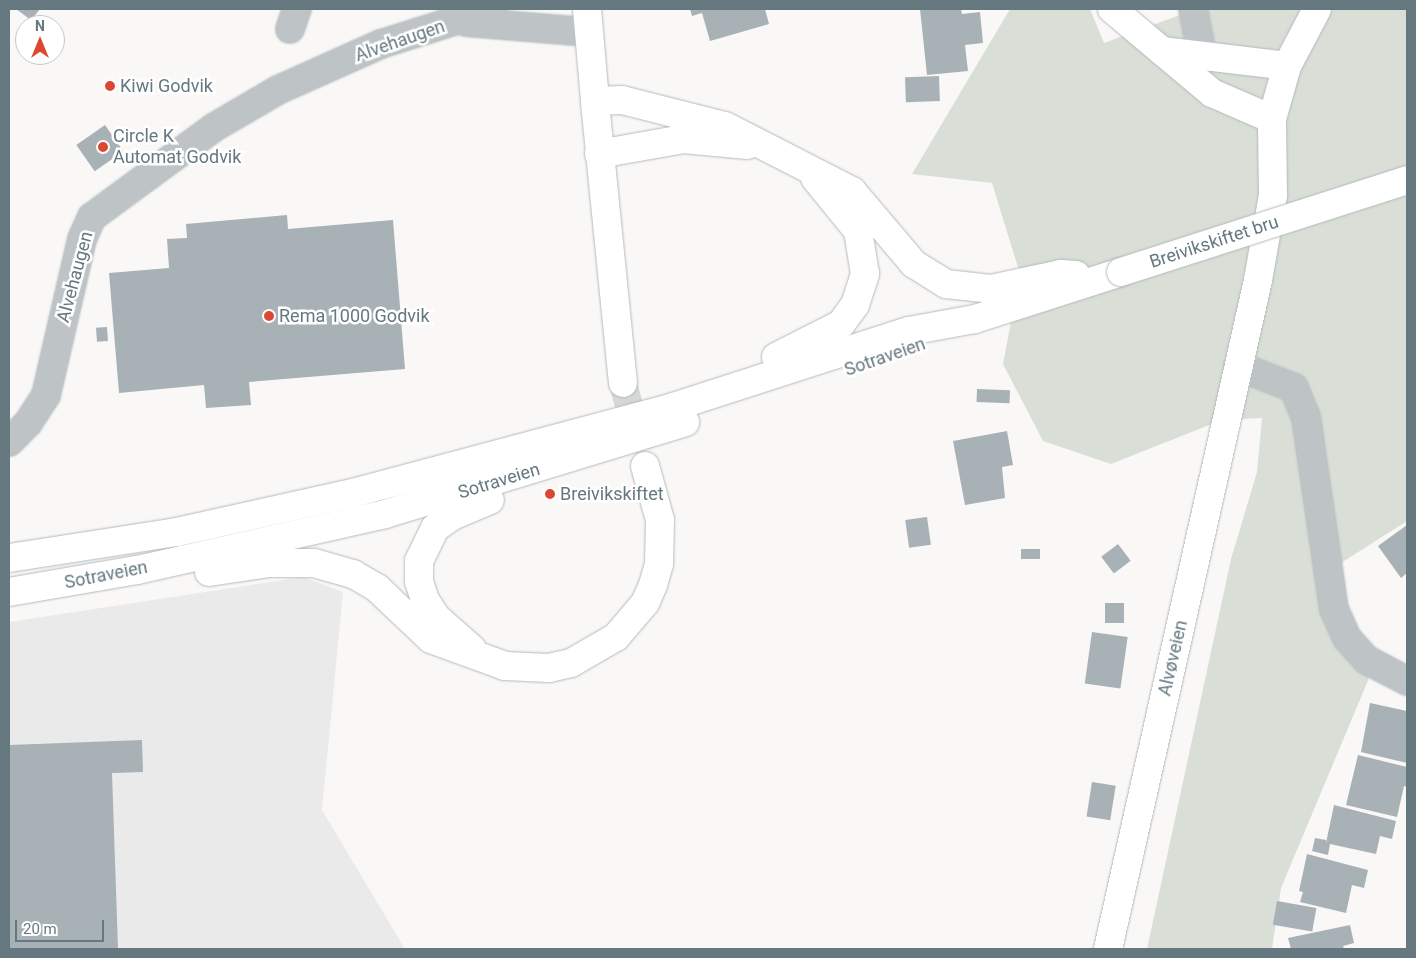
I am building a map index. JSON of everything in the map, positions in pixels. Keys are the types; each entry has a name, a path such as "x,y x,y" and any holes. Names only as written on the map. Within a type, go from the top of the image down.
{"main road":[{"path":"1112,9 1162,51 1198,66 1287,66"},
{"name":"Alvøveien","path":"1108,949 1238,366 1273,195 1272,119 1287,66 1317,9"},
{"path":"588,20 599,154 623,383"},
{"path":"1198,66 1212,93 1272,119"},
{"path":"595,102 622,100 725,126 852,191 898,248 929,275 967,289 1018,294"},
{"path":"599,154 683,139 762,146"},
{"path":"625,420 670,393 809,343 841,324 855,305 865,274 863,246 851,219 807,169"},
{"name":"Breivikskiftet bru","path":"1018,294 1121,272 1407,180"},
{"name":"Sotraveien","path":"9,592 136,570 385,514 594,451 919,348 1018,294"},
{"name":"Sotraveien","path":"9,558 100,546 266,513 625,420 910,331 975,319"},
{"path":"484,660 436,617 425,600 419,581 419,561 426,542 435,528 452,516 559,479 594,451"},
{"path":"136,570 170,579 268,563 314,563 353,574 395,602 431,639 484,660 528,669 571,663 616,637 634,619 653,585 661,542 660,520 645,466"}],"street":[{"name":"Alvehaugen","path":"9,442 28,423 46,395 82,239 92,217 213,128 278,90 381,44 459,22 492,9"},
{"path":"1193,9 1198,66"},
{"name":"Alvehaugen","path":"459,22 588,20"},
{"path":"1238,366 1294,388 1306,417 1334,609 1347,638 1367,660 1407,681"}],"shaded area":[{"path":"1010,9 1090,9 1104,43 1196,9 1407,9 1407,521 1330,570 1372,671 1281,888 1272,949 1147,949 1231,559 1257,472 1262,418 1222,420 1111,464 1043,441 1003,364 1020,274 992,183 912,174"},
{"path":"303,577 343,592 322,810 405,949 9,949 9,622"}],"building":[{"path":"16,9 40,9 35,15 24,15"},
{"path":"690,9 765,9 769,24 710,41 702,13 692,16"},
{"path":"920,9 961,9 962,14 980,12 983,43 965,45 968,71 927,75"},
{"path":"939,76 940,101 906,102 905,77"},
{"path":"105,125 123,151 95,171 76,145"},
{"path":"287,215 288,229 393,220 405,369 249,382 251,405 206,408 204,385 119,393 109,273 169,268 167,239 187,238 186,224"},
{"path":"107,327 108,341 97,342 96,328"},
{"path":"977,389 1010,390 1010,403 977,402"},
{"path":"1007,431 1013,465 1002,467 1005,498 965,505 953,441"},
{"path":"927,517 931,545 909,548 905,520"},
{"path":"1407,525 1407,573 1401,578 1378,546"},
{"path":"1118,544 1131,561 1114,573 1101,557"},
{"path":"1021,549 1040,549 1040,559 1021,559"},
{"path":"1105,603 1124,603 1124,623 1105,623"},
{"path":"1092,632 1128,637 1120,689 1085,683"},
{"path":"1370,703 1407,711 1407,763 1361,752"},
{"path":"142,740 143,772 112,773 118,949 9,949 9,745"},
{"path":"1358,755 1407,767 1407,787 1404,786 1397,817 1346,805"},
{"path":"1092,782 1116,786 1110,820 1087,817"},
{"path":"1334,805 1396,821 1392,839 1380,836 1376,854 1330,844 1328,855 1312,851 1315,838 1326,840 1326,843"},
{"path":"1307,854 1368,870 1364,888 1352,885 1346,913 1300,902 1303,892 1299,891"},
{"path":"1277,901 1316,908 1312,932 1273,925"},
{"path":"1350,925 1354,943 1343,946 1344,949 1291,949 1288,938"}],"tunnel":[{"path":"623,383 645,466"}],"place":[{"name":"Kiwi Godvik","path":"110,86"},
{"name":"Circle K Automat Godvik","path":"103,147"},
{"name":"Rema 1000 Godvik","path":"269,316"},
{"name":"Breivikskiftet","path":"550,494"}]}
